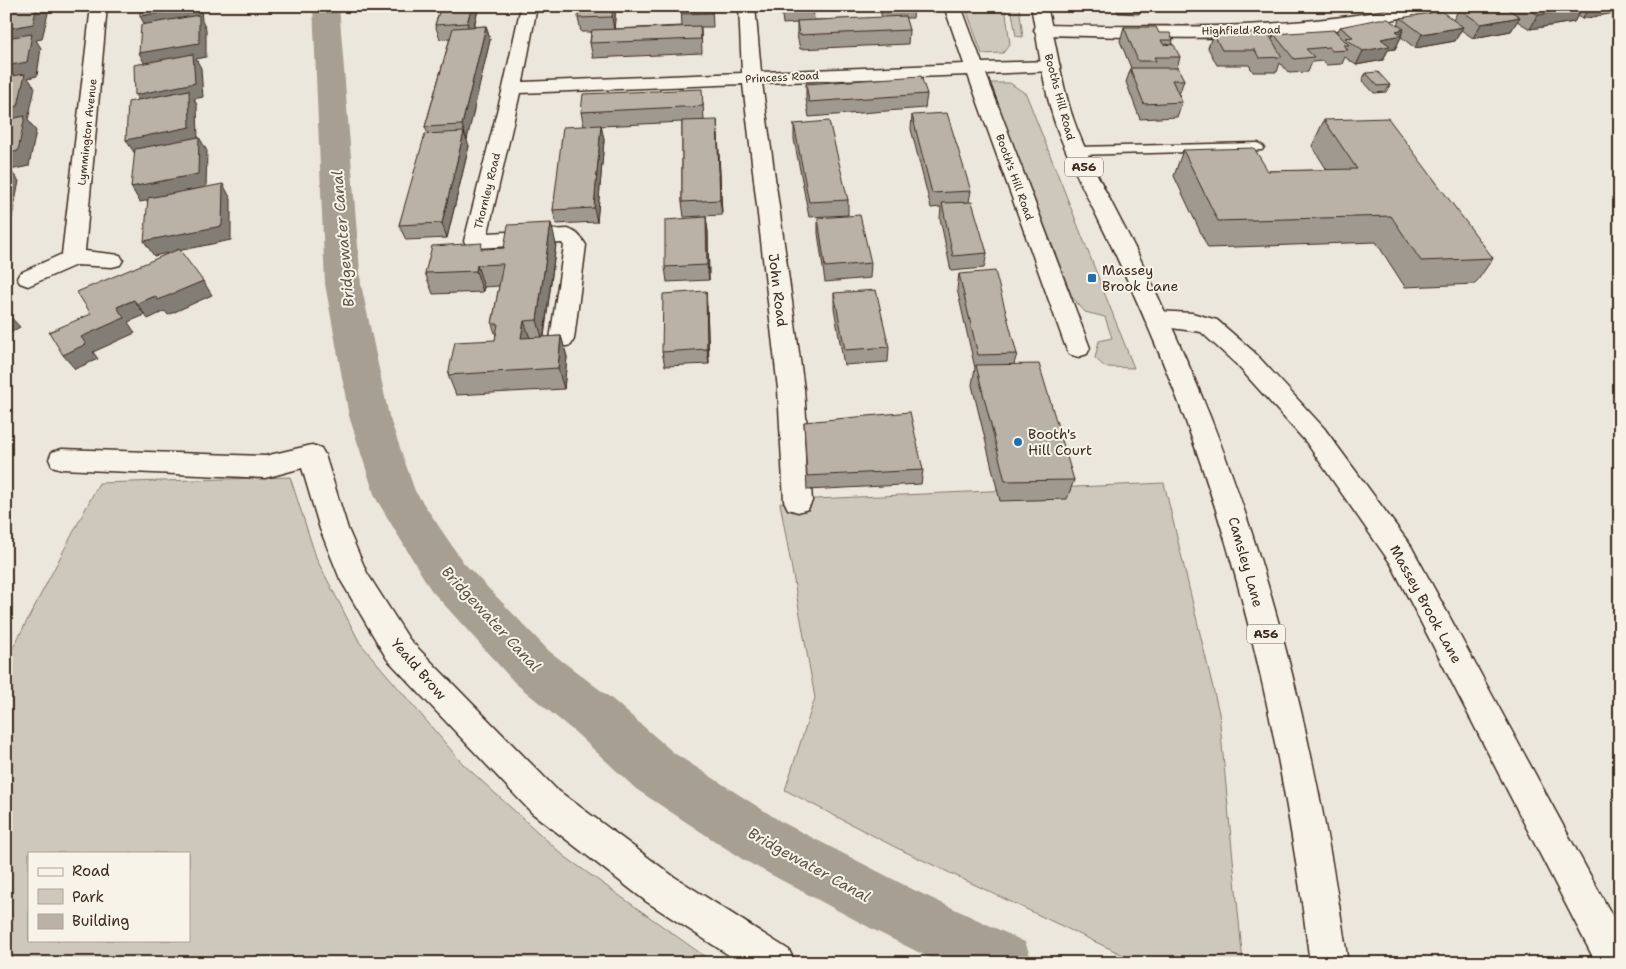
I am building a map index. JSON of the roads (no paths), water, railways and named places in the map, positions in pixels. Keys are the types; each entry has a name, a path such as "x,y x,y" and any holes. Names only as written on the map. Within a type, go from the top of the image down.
{"street":[{"name":"Lymmington Avenue","path":"73,258 100,6"},
{"name":"Thornley Road","path":"530,6 475,240 568,236 575,245 562,339"},
{"name":"John Road","path":"747,6 752,79 791,389 798,501"},
{"name":"Booth's Hill Road","path":"952,6 1078,348"},
{"name":"Booths Hill Road","path":"1039,6 1066,126 1076,151 1158,318"},
{"name":"Highfield Road","path":"1043,30 1233,32 1279,30 1323,26 1437,6"},
{"name":"Princess Road","path":"512,88 1051,66"},
{"path":"28,278 73,258 112,260"},
{"name":"Camsley Lane","path":"1158,318 1200,421 1240,536 1296,756 1320,891 1329,963"},
{"name":"Massey Brook Lane","path":"1158,318 1192,321 1210,326 1245,358 1315,435 1401,555 1617,963"},
{"name":"Yeald Brow","path":"62,459 265,466 312,455 334,528 355,579 398,649 544,801 660,889 776,963"}],"lane":[{"path":"1076,151 1258,147"}],"waterway":[{"name":"Bridgewater Canal","path":"326,6 343,284 369,416 396,497 447,576 532,667 594,716 655,771 761,840 894,910 1004,963"}],"place":[{"name":"Massey Brook Lane","path":"1092,278"},
{"name":"Booth's Hill Court","path":"1018,442"}]}
